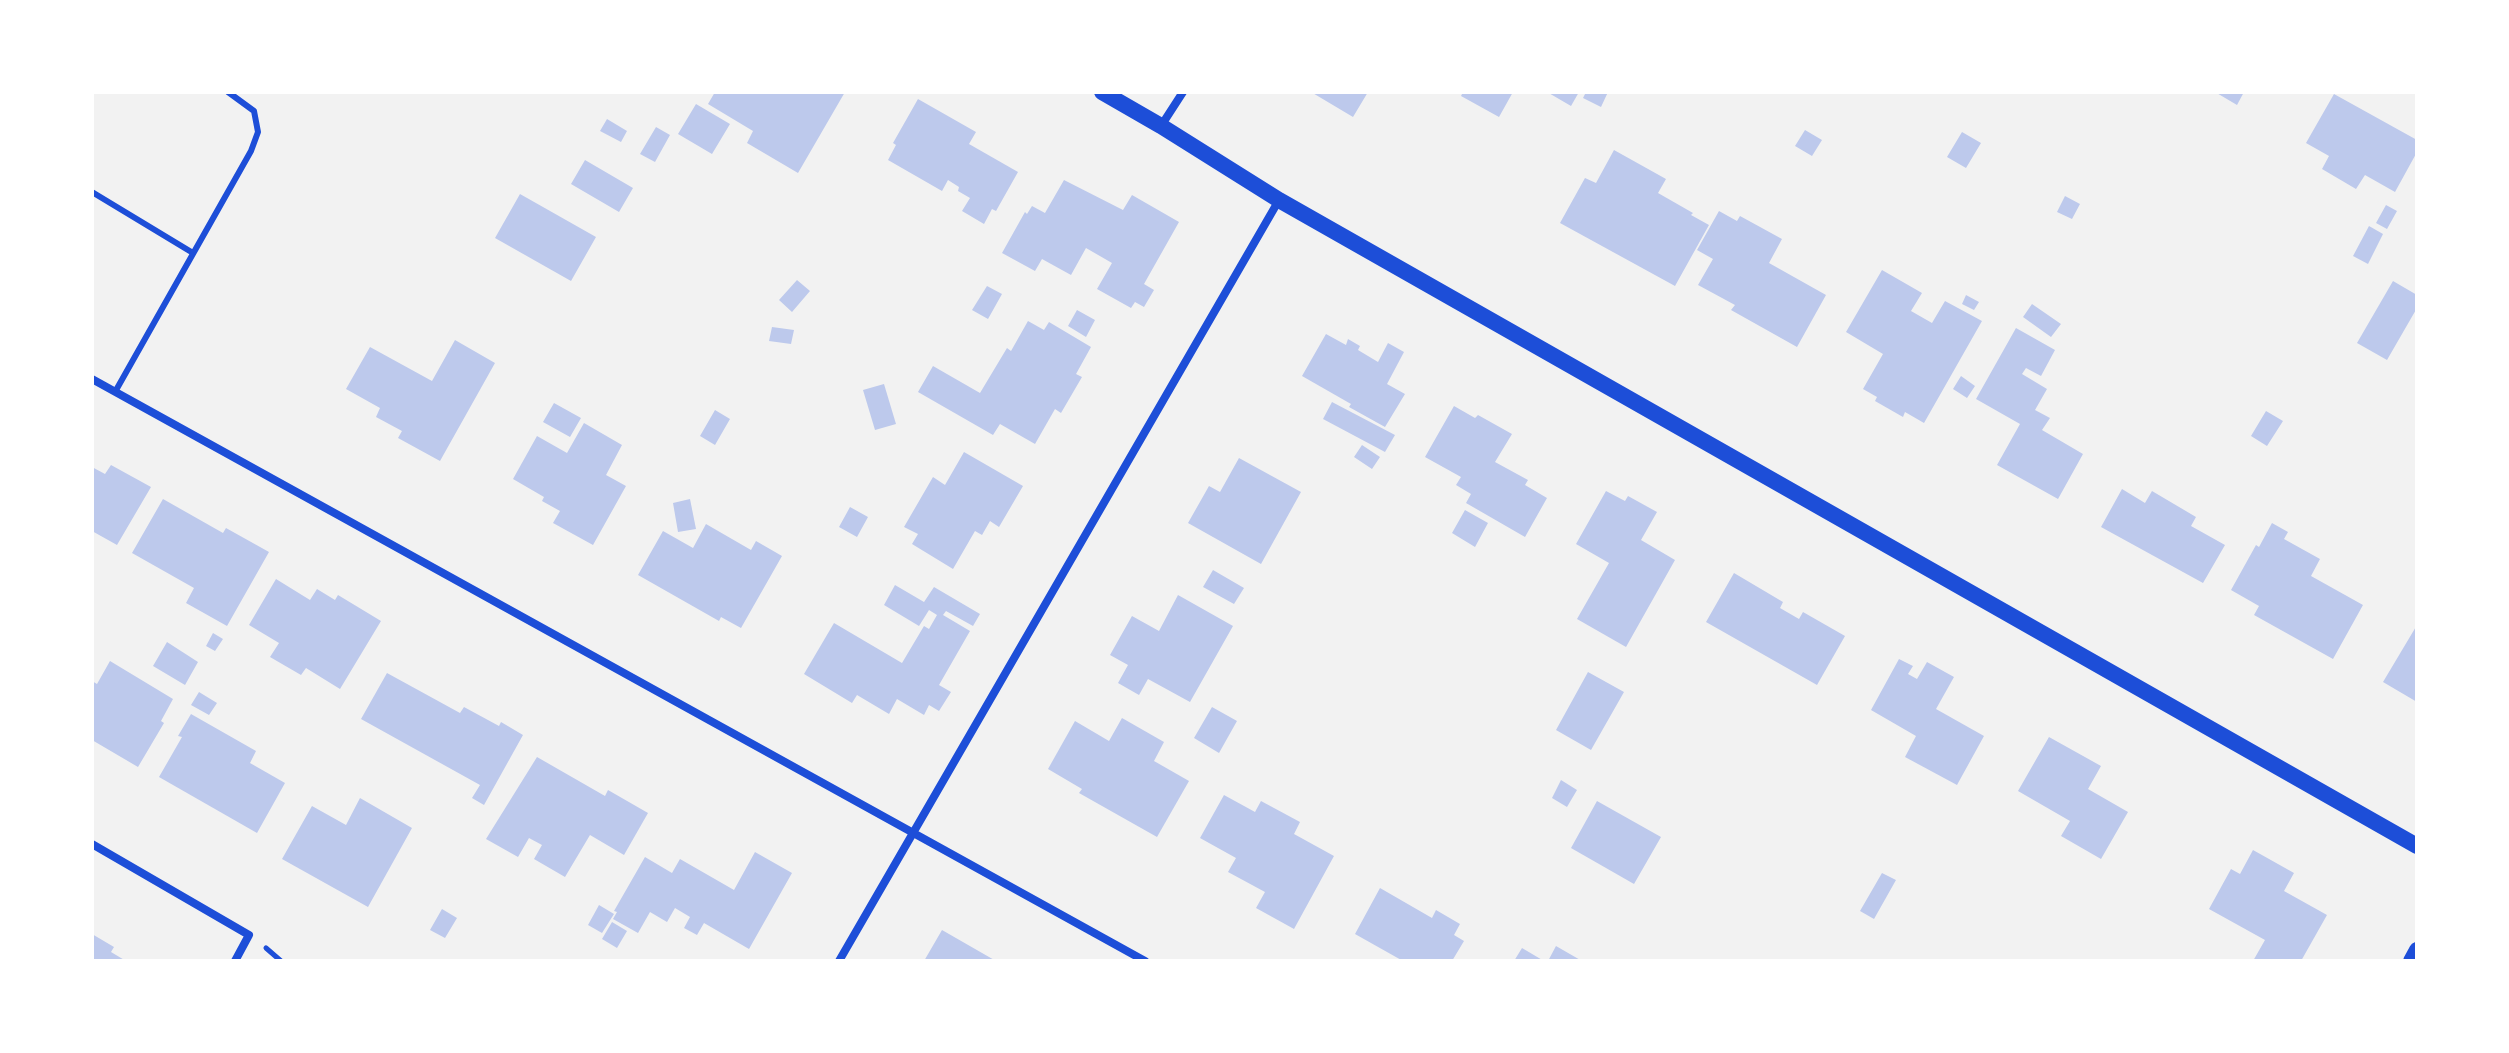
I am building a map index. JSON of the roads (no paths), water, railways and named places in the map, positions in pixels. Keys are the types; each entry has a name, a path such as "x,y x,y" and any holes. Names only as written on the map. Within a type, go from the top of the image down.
{"main road":[{"path":"1102,92 1279,200 2417,846"},
{"path":"2411,961 2417,950"}],"street":[{"path":"1161,126 1183,92"},
{"path":"839,961 1279,200"},
{"path":"92,379 1145,961"},
{"path":"92,844 249,935 235,961"}],"lane":[{"path":"115,392 251,151 258,132 254,111 228,92"},
{"path":"92,192 193,253"}]}
